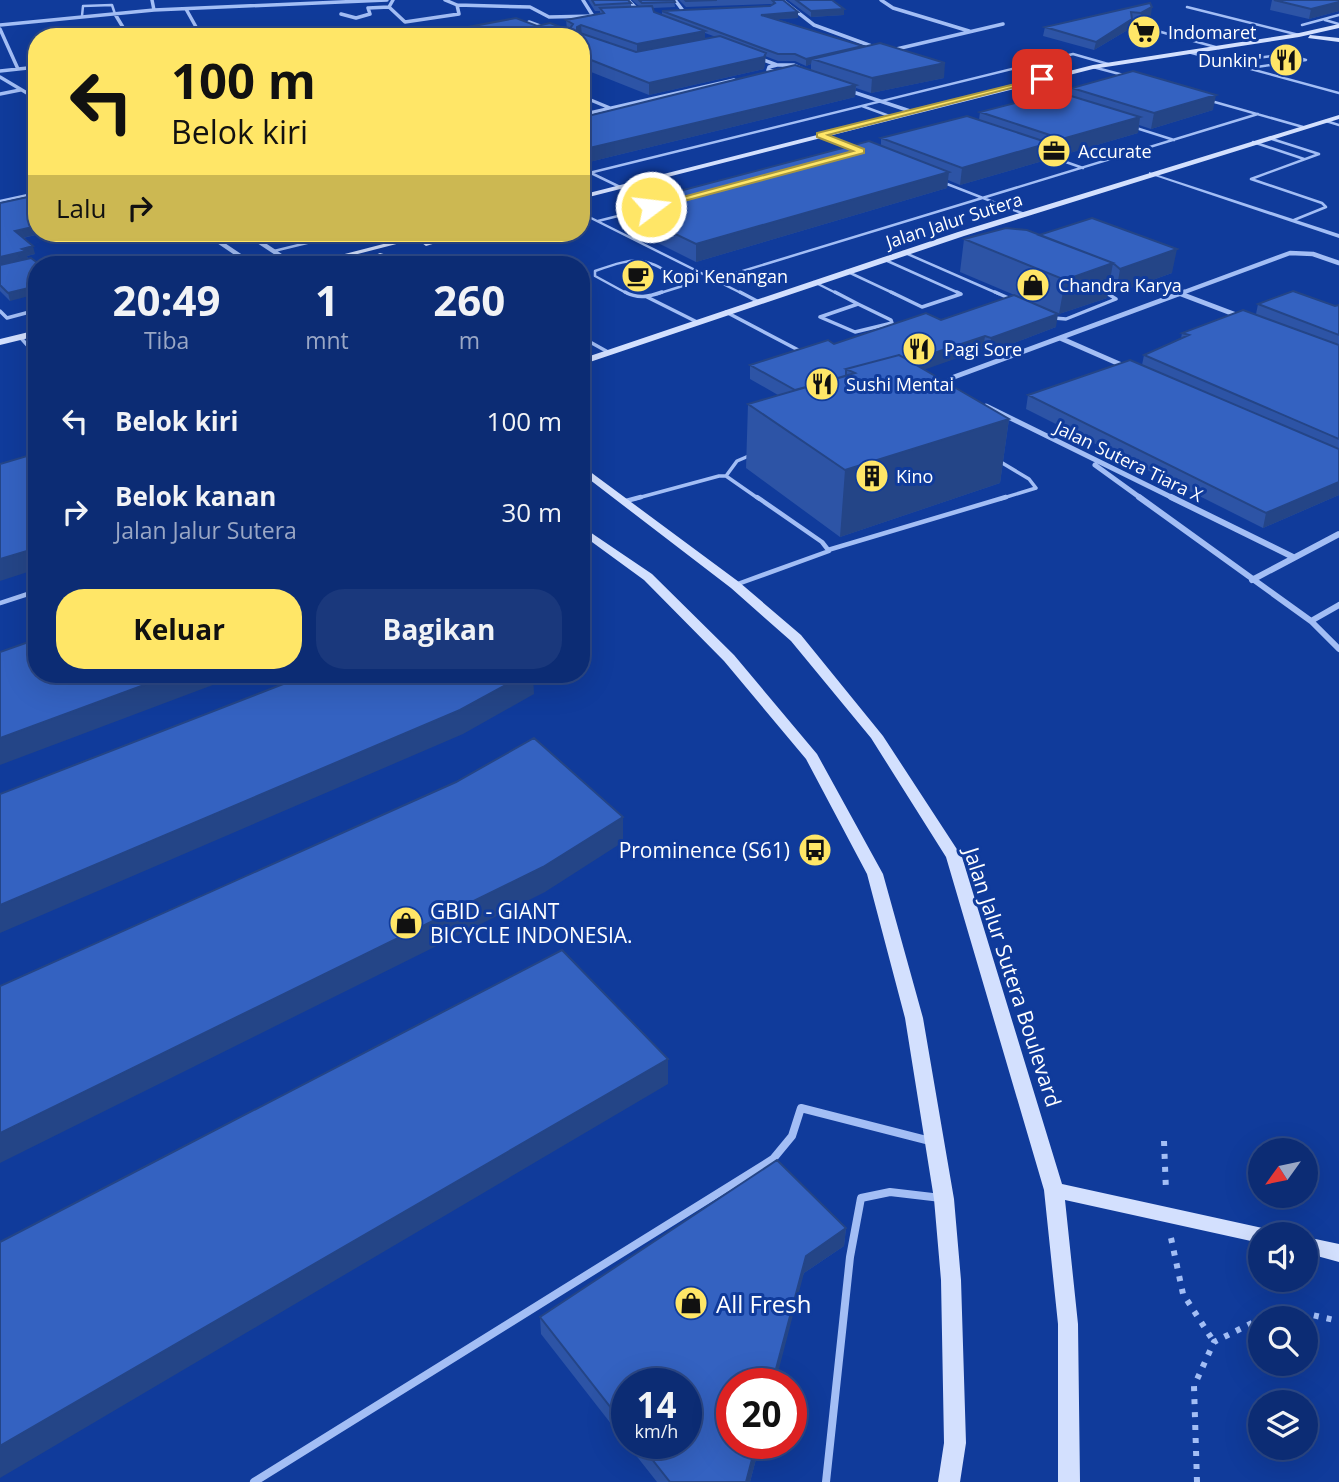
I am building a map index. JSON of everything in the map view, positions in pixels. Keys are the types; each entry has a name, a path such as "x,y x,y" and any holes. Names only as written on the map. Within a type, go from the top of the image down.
{"main road":[{"path":"590,195 1093,66 1295,36 1339,24"},
{"path":"1321,30 1339,40"},
{"path":"1295,36 1339,40"},
{"name":"Jalan Jalur Sutera","path":"590,359 883,259 965,236 1152,173 1339,117"},
{"path":"342,256 399,242"},
{"path":"379,256 431,242"},
{"path":"0,342 28,335"},
{"name":"Jalan Jalur Sutera Boulevard","path":"590,475 735,585 796,638 876,736 954,857 1054,1190 1068,1324 1069,1482"},
{"path":"590,535 648,577 729,658 812,757 875,874 914,1018 944,1199 951,1280 955,1443 949,1482"},
{"path":"1054,1190 1248,1232"},
{"path":"1318,1248 1339,1253"}],"street":[{"path":"154,10 153,0 160,0"},
{"path":"262,0 265,6"},
{"path":"18,69 0,27 154,10 387,0"},
{"path":"389,7 393,0"},
{"path":"445,0 457,5 523,6 549,17 605,16"},
{"path":"583,0 593,16"},
{"path":"628,0 642,14"},
{"path":"674,12 684,12 675,0"},
{"path":"782,0 814,25 887,51"},
{"path":"881,0 893,8 970,32"},
{"path":"341,14 349,18 358,17 370,14 368,8 389,7 405,22 458,14 457,5"},
{"path":"186,9 197,28"},
{"path":"629,14 652,13"},
{"path":"115,14 123,28"},
{"path":"529,22 545,28"},
{"path":"875,54 1003,24"},
{"path":"753,56 777,65"},
{"path":"770,72 769,67 777,65 798,66 803,73"},
{"path":"0,71 28,67"},
{"path":"778,77 803,73 814,68"},
{"path":"757,75 770,72 794,74"},
{"path":"0,77 28,94"},
{"path":"590,114 744,78"},
{"path":"842,88 913,112"},
{"path":"0,93 21,90"},
{"path":"590,100 623,113"},
{"path":"1152,173 1339,236"},
{"path":"219,242 240,256"},
{"path":"260,242 281,256"},
{"path":"965,395 953,389 948,382 954,377 1290,253 1313,254 1339,263"},
{"path":"1181,294 1241,317"},
{"path":"1060,338 1136,372"},
{"name":"Jalan Sutera Tiara X","path":"976,401 1293,557"},
{"path":"1080,454 1311,621 1339,649"},
{"path":"1252,579 1339,534"},
{"path":"1311,621 1339,605"}],"lane":[{"path":"82,16 83,6 106,4 112,5 115,14"},
{"path":"1187,7 1295,36"},
{"path":"1302,24 1339,15"},
{"path":"1322,19 1339,24"},
{"path":"1132,23 1219,48"},
{"path":"1187,39 1238,30"},
{"path":"1188,52 1339,93"},
{"path":"591,173 1073,54 1108,64"},
{"path":"1224,62 1286,54 1306,60 1247,68"},
{"path":"1093,66 1131,78 1119,81"},
{"path":"1207,100 1303,127"},
{"path":"862,106 892,117"},
{"path":"713,279 1258,114"},
{"path":"1325,121 1339,125"},
{"path":"1124,124 1174,140"},
{"path":"820,135 861,151 848,155"},
{"path":"1269,138 1319,154 1251,179 1322,203 1326,207 1294,220"},
{"path":"1254,142 1304,159"},
{"path":"1033,150 1083,168"},
{"path":"591,173 620,187"},
{"path":"935,179 1024,214"},
{"path":"0,201 28,196"},
{"path":"598,221 638,211"},
{"path":"590,217 757,302"},
{"path":"274,251 311,242"},
{"path":"903,253 1019,303"},
{"path":"648,297 689,284 645,260 635,259 601,267 595,271 595,276 635,297 648,297 697,321"},
{"path":"846,271 922,307 961,294 883,259"},
{"path":"948,272 960,268"},
{"path":"814,282 859,303 892,323 858,334 849,334 820,317 859,303"},
{"path":"1043,313 1066,319 1116,299 1102,291"},
{"path":"0,311 6,318 28,312"},
{"path":"726,312 804,353"},
{"path":"20,337 28,346"},
{"path":"590,342 608,352"},
{"path":"726,476 737,461 757,453"},
{"path":"735,585 828,550 1036,488 1029,479 996,459"},
{"path":"626,501 719,475 726,476 822,542 828,550"},
{"path":"0,604 28,594"},
{"path":"254,1482 773,1159 791,1142 799,1124 801,1108 935,1142"},
{"path":"826,1482 850,1257 861,1198 870,1193 887,1193 944,1199"}],"path":[{"path":"1164,1141 1167,1215 1182,1294 1214,1342"},
{"path":"1318,1316 1339,1321"},
{"path":"1197,1482 1194,1386 1214,1342 1248,1325"}],"building":[{"path":"592,0 628,0 631,3 595,5"},
{"path":"639,0 674,0 675,2 642,3"},
{"path":"772,0 783,0 798,12 761,15 863,46 806,59 795,54 778,54 662,11 770,6 775,3"},
{"path":"796,0 832,0 844,9 811,11"},
{"path":"1274,0 1339,0 1339,2 1311,9"},
{"path":"1150,3 1152,7 1141,13 1131,12 1132,19 1096,42 1045,27"},
{"path":"652,6 654,12 705,31 637,44 581,25 570,28 573,24 566,20 604,13 600,8"},
{"path":"516,18 537,26 550,23 564,28 463,28"},
{"path":"590,36 636,52 720,36 766,53 764,57 649,83 590,60"},
{"path":"880,43 945,63 872,78 812,59"},
{"path":"795,65 856,85 590,148 590,116"},
{"path":"1133,71 1216,95 1154,113 1072,88"},
{"path":"1058,92 1140,117 1062,139 980,112"},
{"path":"967,116 1049,143 962,168 881,138"},
{"path":"869,141 949,172 696,244 619,207"},
{"path":"28,197 28,228 15,231 33,246 22,249 26,251 0,257 0,203"},
{"path":"1092,218 1177,249 1120,269 1113,263 1039,235"},
{"path":"1006,228 1027,230 1113,263 1065,280 964,239"},
{"path":"28,259 28,288 8,293 0,285 0,265"},
{"path":"1293,291 1335,306 1339,305 1339,335 1258,304"},
{"path":"1014,295 1058,314 991,338 985,336 910,361 899,355 846,369 846,376 795,390 750,365 828,340 834,344 926,313 941,320"},
{"path":"1243,310 1339,345 1339,439 1144,355 1189,335 1182,333"},
{"path":"899,355 1009,419 845,470 748,404 855,373 846,369"},
{"path":"1130,360 1339,449 1339,482 1266,513 1028,395"},
{"path":"28,456 28,551 0,559 0,464"},
{"path":"28,642 28,683 150,683 0,738 0,652"},
{"path":"286,683 510,683 460,710 0,905 0,794"},
{"path":"534,738 623,817 543,867 0,1133 0,986 456,782"},
{"path":"562,950 668,1059 0,1446 0,1242"},
{"name":"All Fresh","path":"777,1160 846,1228 806,1256 776,1368 716,1368 716,1459 752,1459 746,1482 670,1482 652,1459 702,1459 702,1368 611,1368 611,1408 540,1317"}],"place":[{"name":"Indomaret","path":"1144,32"},
{"name":"Dunkin'","path":"1286,60"},
{"name":"Accurate","path":"1054,151"},
{"name":"Kopi Kenangan","path":"638,276"},
{"name":"Chandra Karya","path":"1033,285"},
{"name":"Pagi Sore","path":"919,349"},
{"name":"Sushi Mentai","path":"822,384"},
{"name":"Kino","path":"872,476"},
{"name":"Prominence (S61)","path":"815,850"},
{"name":"GBID - GIANT BICYCLE INDONESIA.","path":"406,923"},
{"name":"All Fresh","path":"691,1303"}],"route":[{"path":"651,207 861,151 820,135 1042,79"}]}
